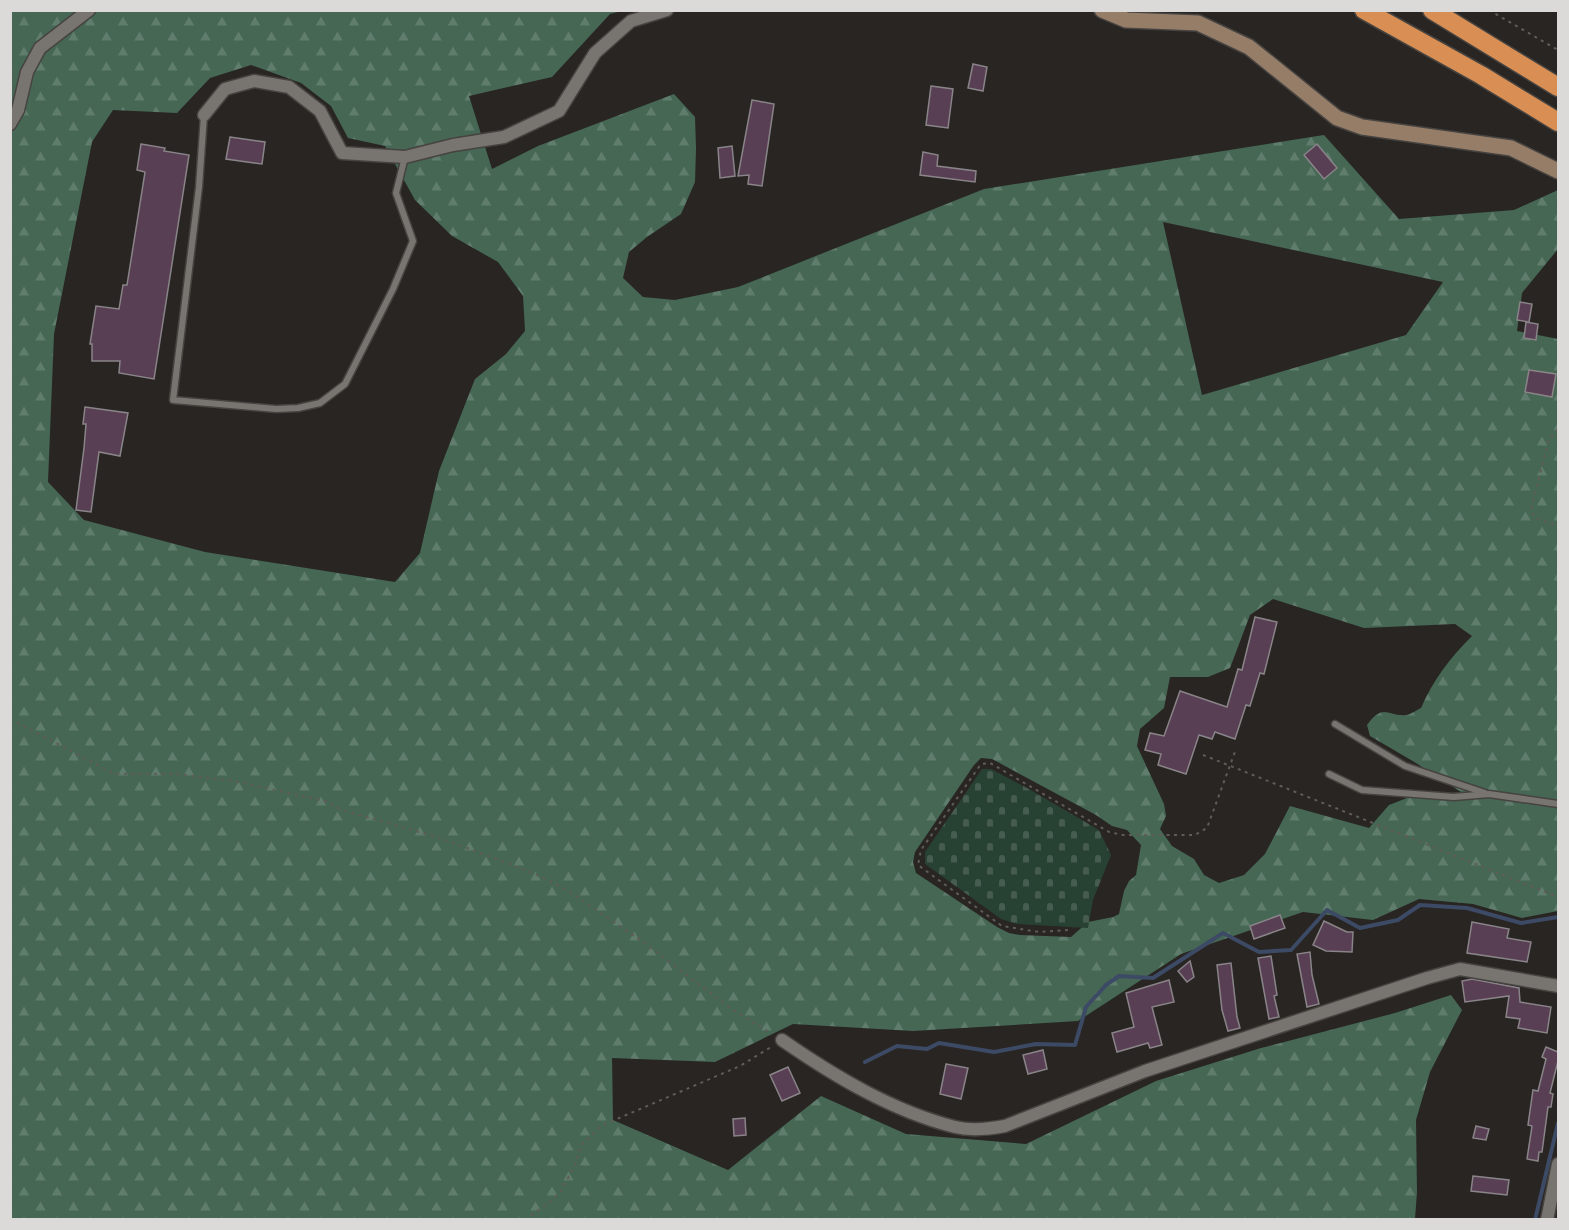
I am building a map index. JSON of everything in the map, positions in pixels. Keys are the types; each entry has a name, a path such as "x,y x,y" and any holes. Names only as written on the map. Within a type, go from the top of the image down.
{"highway":[{"path":"1364,10 1558,122"},
{"path":"1432,10 1558,87"}],"street":[{"path":"10,124 18,110 27,72 40,48 89,10"},
{"path":"204,115 225,89 254,81 289,87 320,111 342,153 405,157 453,145 504,137 559,111 596,53 631,21 667,10"},
{"path":"1102,10 1125,20 1198,23 1249,47 1337,118 1362,127 1511,148 1558,171"},
{"path":"782,1040 832,1074 902,1108 956,1127 988,1129 1005,1126 1145,1071 1426,978 1460,969 1558,986"},
{"path":"1548,1220 1558,1164"}],"lane":[{"path":"204,115 199,188 173,400 276,409 298,408 320,403 345,384 393,289 413,241 396,193 405,157"},
{"path":"1335,724 1405,766 1489,794 1558,804"},
{"path":"1329,774 1362,790 1454,797 1489,794"}],"path":[{"path":"1489,10 1558,50"},
{"path":"1558,429 1549,440 1531,509 1535,519 1558,526"},
{"path":"10,719 116,774 176,774 234,781 325,801 342,810 440,838 531,872 567,891 643,942 729,1007 782,1040 740,1066 603,1125 581,1145 575,1165 561,1191 525,1220"},
{"path":"1068,930 1039,932 1002,926 918,864 921,850 981,764 990,763 1109,832 1123,836 1195,835 1207,828 1236,749"},
{"path":"1203,755 1558,897"}],"green space":[{"path":"10,11 622,11 610,14 552,77 469,96 492,169 538,146 674,94 695,117 695,182 681,214 629,252 623,278 643,297 675,300 738,287 984,189 1324,135 1399,219 1514,210 1558,190 1558,249 1522,293 1517,331 1558,339 1558,911 1522,918 1473,904 1419,899 1373,920 1303,912 1181,954 1078,1021 913,1031 793,1024 715,1062 612,1058 613,1120 728,1170 821,1096 906,1134 1026,1144 1156,1081 1261,1048 1395,1013 1451,995 1462,1010 1430,1072 1416,1120 1415,1219 11,1219","holes":["251,65 301,83 331,106 348,138 385,146 415,200 452,236 498,262 523,296 525,331 506,354 475,379 439,471 420,553 395,582 205,552 84,520 48,482 54,334 92,142 113,110 177,113 210,78","1163,222 1443,282 1406,335 1202,395","1273,599 1364,628 1455,624 1472,636 1443,670 1421,708 1407,715 1382,712 1367,725 1370,736 1461,792 1407,798 1389,805 1369,828 1290,806 1265,854 1244,875 1219,883 1204,875 1194,859 1172,846 1160,829 1166,816 1164,804 1137,746 1140,729 1164,708 1170,677 1208,677 1230,668 1250,615","981,758 992,759 1096,815 1112,826 1127,830 1141,845 1136,875 1129,881 1124,891 1119,914 1088,922 1071,937 1009,933 916,873 913,862 915,852"]},
{"path":"982,769 991,769 1099,830 1111,855 1093,900 1088,928 1017,924 1001,919 925,864 925,852"}],"building":[{"path":"973,64 987,67 983,91 968,88"},
{"path":"931,86 953,89 948,128 926,125"},
{"path":"752,100 774,104 762,186 748,184 749,175 738,176"},
{"path":"230,137 265,142 262,164 226,159"},
{"path":"141,144 189,155 154,379 119,373 120,361 92,361 92,344 90,344 96,306 119,309 123,285 127,285 145,172 137,170"},
{"path":"1317,144 1337,168 1324,179 1304,155"},
{"path":"732,146 735,176 720,178 718,148"},
{"path":"923,152 938,155 937,166 976,171 975,182 920,175"},
{"path":"1520,302 1532,304 1529,322 1517,320"},
{"path":"1526,322 1538,324 1536,340 1524,338"},
{"path":"1529,370 1556,374 1552,397 1525,392"},
{"path":"85,407 128,413 120,456 99,452 91,512 76,510 84,448"},
{"path":"1255,617 1277,622 1264,674 1260,673 1250,706 1246,705 1235,739 1215,732 1212,739 1199,735 1186,774 1158,765 1161,754 1145,750 1150,733 1164,736 1180,691 1227,707 1238,669 1242,670"},
{"path":"1280,915 1285,928 1254,939 1250,926"},
{"path":"1324,921 1347,932 1353,932 1352,952 1326,951 1313,945"},
{"path":"1472,922 1509,929 1507,938 1531,942 1527,962 1467,953"},
{"path":"1310,952 1312,975 1319,1004 1307,1007 1297,954"},
{"path":"1271,956 1277,995 1274,996 1279,1017 1269,1019 1258,958"},
{"path":"1190,961 1194,977 1187,982 1178,971"},
{"path":"1231,963 1240,1028 1228,1031 1222,1010 1217,965"},
{"path":"1472,979 1519,988 1520,1002 1551,1007 1547,1033 1518,1028 1520,1019 1506,1017 1509,996 1465,1002 1462,981"},
{"path":"1169,980 1174,1002 1152,1007 1162,1045 1150,1048 1148,1043 1117,1052 1112,1033 1134,1027 1126,993"},
{"path":"1546,1047 1558,1052 1558,1061 1550,1093 1553,1094 1551,1107 1548,1107 1542,1152 1539,1152 1538,1161 1527,1159 1532,1126 1528,1125 1533,1090 1538,1091 1546,1059 1542,1057"},
{"path":"1043,1050 1047,1069 1028,1074 1023,1055"},
{"path":"946,1064 968,1068 961,1099 940,1094"},
{"path":"788,1067 800,1093 782,1101 770,1075"},
{"path":"745,1118 746,1135 734,1136 733,1119"},
{"path":"1476,1126 1489,1129 1486,1140 1473,1138"},
{"path":"1473,1176 1509,1180 1507,1195 1471,1191"}],"waterway":[{"path":"865,1062 897,1046 927,1049 939,1043 994,1052 1036,1044 1075,1045 1086,1007 1106,985 1119,976 1153,978 1223,933 1259,952 1291,950 1327,910 1360,928 1398,920 1420,905 1467,908 1521,923 1558,917"},
{"path":"1535,1220 1558,1123"}]}
